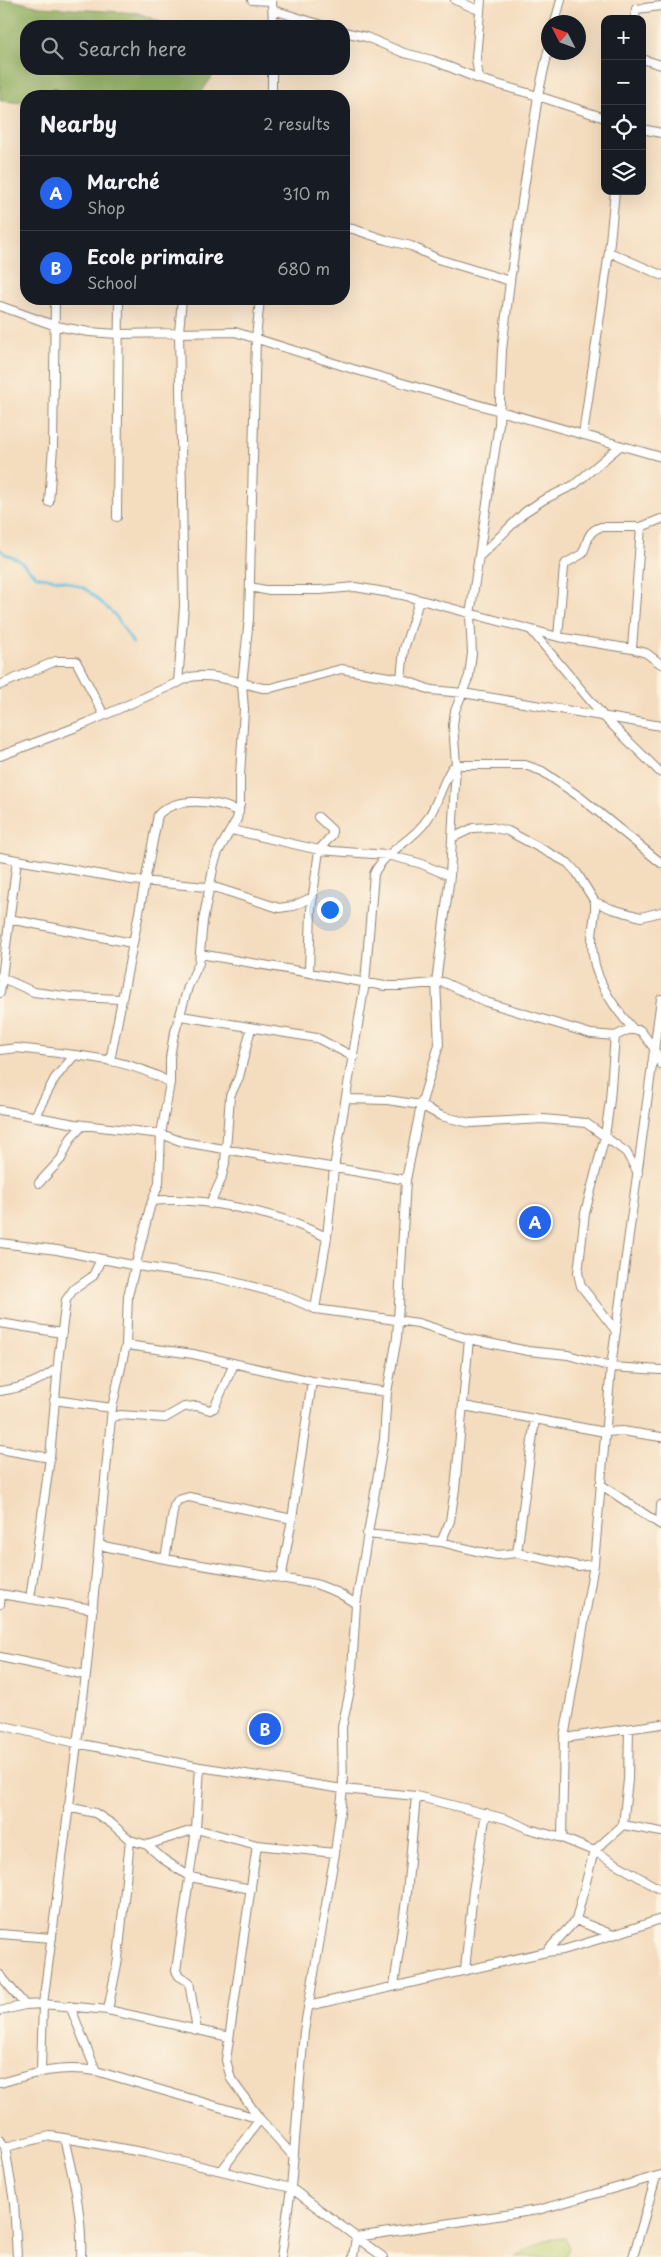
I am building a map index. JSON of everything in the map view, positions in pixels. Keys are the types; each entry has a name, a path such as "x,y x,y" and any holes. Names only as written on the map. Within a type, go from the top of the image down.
{"street":[{"path":"252,0 272,4 311,20"},
{"path":"455,0 480,10"},
{"path":"479,79 476,58 481,0"},
{"path":"557,15 561,0"},
{"path":"272,4 273,20"},
{"path":"635,15 636,9 661,6"},
{"path":"350,33 366,37 404,53 432,60 479,79 601,117"},
{"path":"281,2257 291,2188 308,2006 335,1853 343,1789 342,1727 351,1686 356,1604 384,1438 387,1392 397,1338 406,1180 421,1105 439,1045 436,982 450,876 456,764 453,725 455,711 469,676 472,653 470,615 499,424 502,350 510,280 538,96 546,60"},
{"path":"645,60 661,65"},
{"path":"272,75 272,90"},
{"path":"646,130 661,133"},
{"path":"583,435 609,252 615,195"},
{"path":"350,229 411,246 438,259 510,280"},
{"path":"609,252 661,276"},
{"path":"49,502 55,305"},
{"path":"117,517 119,305"},
{"path":"178,683 184,606 179,332 181,305"},
{"path":"40,2070 43,2004 86,1674 113,1412 126,1345 128,1296 159,1183 162,1134 170,1083 170,1058 173,1040 188,987 199,963 208,887 218,852 232,830 239,812 244,709 242,684 249,618 256,338 259,305"},
{"path":"0,306 56,326 90,332 118,334 235,332 343,366 661,457"},
{"path":"480,555 525,512 543,500 574,485 620,446"},
{"path":"558,637 561,579 566,563 582,554 588,536 595,529 641,527 661,520"},
{"path":"632,649 641,527"},
{"path":"250,587 265,590 320,590 355,587 402,595 470,615 558,637 632,649 646,653 661,664"},
{"path":"401,679 404,649 419,601"},
{"path":"531,630 605,718 661,772"},
{"path":"0,685 56,661 76,661 104,715"},
{"path":"0,756 199,676 271,688 342,669 401,679 432,690 463,693 661,726"},
{"path":"315,1309 327,1237 334,1168 347,1100 365,983 373,882 378,866 387,855 405,842 425,822 435,805 448,773 456,764 525,765 542,771 580,797 661,863"},
{"path":"110,1061 158,816 162,811 178,804 206,803 239,812"},
{"path":"309,972 313,897 319,850 332,836 332,830 318,817"},
{"path":"452,838 473,828 491,827 508,831 568,863 578,873 595,902 612,910 641,917 661,912"},
{"path":"232,830 319,850 387,855 418,863 450,876"},
{"path":"0,857 144,881 208,887 236,893 279,908 293,906 313,897"},
{"path":"0,993 17,860"},
{"path":"595,902 592,942 596,972 620,1014 633,1029"},
{"path":"9,919 132,942"},
{"path":"200,954 365,983 402,986 443,982 473,997 591,1034 615,1036 633,1029 640,1030 654,1048 661,1064"},
{"path":"1,978 34,992 71,997 121,999"},
{"path":"562,1838 564,1738 594,1564 611,1367 639,1175 645,1108 661,999"},
{"path":"181,1016 317,1038 354,1057"},
{"path":"210,1204 221,1180 227,1150 230,1096 239,1076 251,1028"},
{"path":"615,1036 605,1136 585,1214 578,1273 581,1286 616,1331"},
{"path":"0,1050 17,1048 110,1061 149,1071 170,1083"},
{"path":"35,1116 55,1078 74,1056"},
{"path":"347,1100 387,1100 421,1105 429,1111 458,1122 562,1119 586,1123 626,1152 634,1163 639,1175"},
{"path":"0,1110 84,1125 162,1134 184,1142 406,1180"},
{"path":"39,1183 61,1159 72,1138 84,1125"},
{"path":"153,1201 168,1200 210,1204 276,1217 327,1237"},
{"path":"0,1243 57,1250 137,1266 218,1278 281,1294 315,1309 418,1324 469,1339 528,1351 568,1355 611,1367 661,1370"},
{"path":"30,1599 50,1458 57,1368 66,1300 73,1290 93,1276 101,1258"},
{"path":"0,1323 62,1333"},
{"path":"441,1542 450,1521 456,1489 469,1339"},
{"path":"126,1345 193,1354 312,1381 387,1392"},
{"path":"54,1400 120,1415 165,1418 184,1407 197,1406 210,1410 214,1408 234,1364"},
{"path":"0,1391 32,1383 46,1377 57,1368"},
{"path":"281,1579 292,1519 312,1381"},
{"path":"464,1406 605,1432 622,1431 661,1437"},
{"path":"517,1553 534,1419"},
{"path":"0,1449 50,1458"},
{"path":"600,1484 660,1525"},
{"path":"165,1559 174,1506 178,1500 188,1497 292,1519"},
{"path":"660,1525 661,1504"},
{"path":"367,1534 441,1542 498,1555 517,1553 578,1566 594,1564"},
{"path":"99,1545 165,1559 316,1584 339,1592 356,1604"},
{"path":"0,1604 1,1594 93,1609"},
{"path":"0,1656 86,1674"},
{"path":"564,1738 661,1724"},
{"path":"0,1725 76,1743 200,1767 343,1789 416,1796 486,1813 529,1829 562,1838 594,1851 661,1890"},
{"path":"546,1952 576,1920 594,1851 623,1825 628,1780 629,1729"},
{"path":"197,2030 189,1982 179,1976 176,1971 196,1829 200,1767"},
{"path":"394,1986 407,1893 416,1796"},
{"path":"68,1807 95,1813 112,1824 130,1840 147,1845 162,1859 190,1877 251,1889"},
{"path":"465,1970 473,1891 486,1813"},
{"path":"623,1825 661,1832"},
{"path":"147,1845 196,1829 257,1845 335,1853"},
{"path":"108,2010 118,1959 130,1840"},
{"path":"257,1845 226,2060 231,2079 260,2119 294,2157"},
{"path":"308,2006 546,1952 563,1950 661,1919"},
{"path":"576,1920 613,1935"},
{"path":"0,1934 52,1938"},
{"path":"0,1975 26,2005"},
{"path":"0,2012 26,2005 43,2004 108,2010 229,2037"},
{"path":"70,2006 96,2071"},
{"path":"0,2083 40,2070 80,2068 260,2119"},
{"path":"222,2170 260,2119"},
{"path":"17,2257 14,2202 2,2143 50,2136 147,2153 291,2188 383,2257"},
{"path":"64,2138 77,2193 82,2243 80,2257"},
{"path":"356,2237 538,2210 659,2176"},
{"path":"633,2257 659,2176"},
{"path":"353,2257 356,2237"}],"green space":[{"path":"0,0 11,0 40,7 138,13 156,20 20,20 20,75 213,75 203,90 20,90 20,102 0,100"},
{"path":"565,2238 569,2248 565,2257 514,2257 546,2240"}],"waterway":[{"path":"0,549 5,554 19,560 36,576 65,581 86,589 115,615 133,643"}],"place":[{"name":"Marché","path":"535,1222"},
{"name":"Ecole primaire","path":"265,1729"}]}
